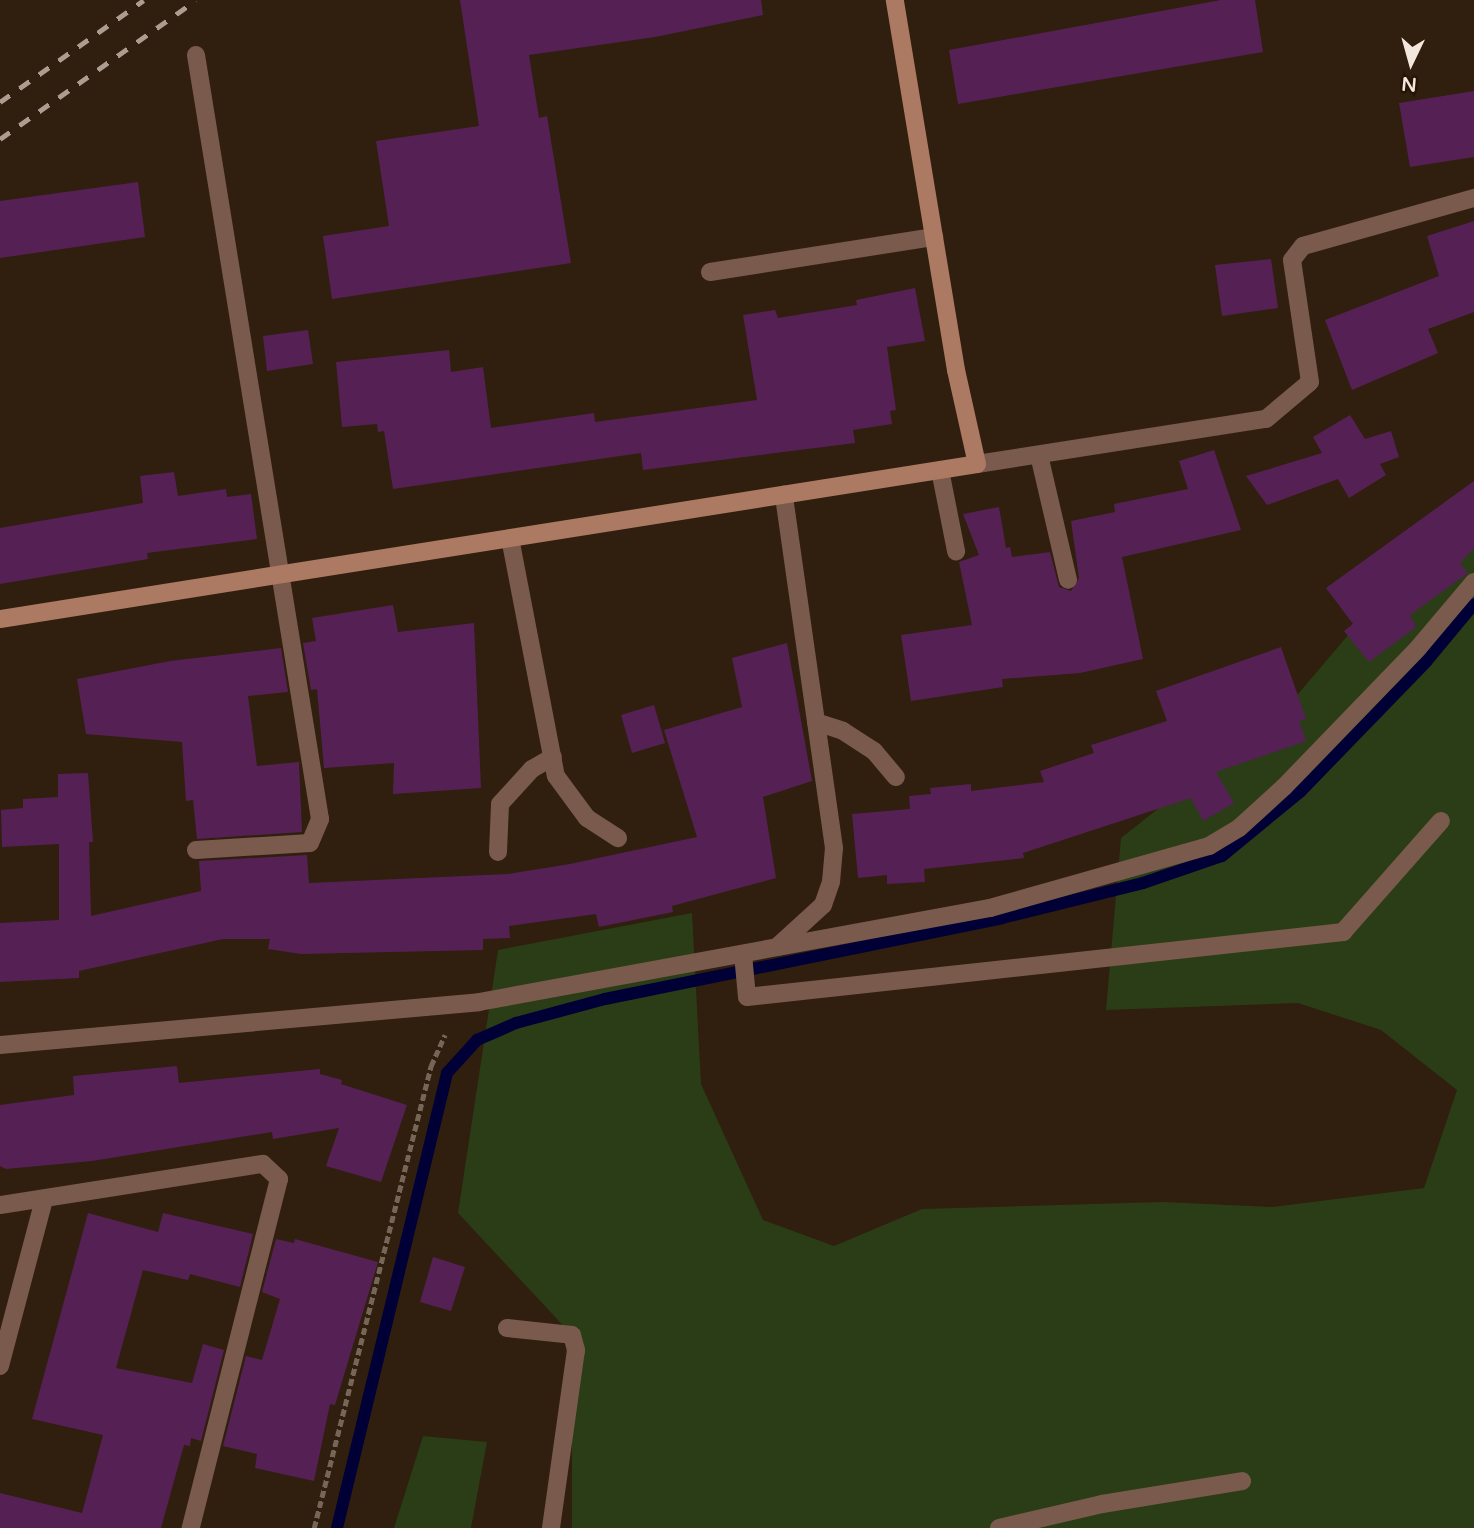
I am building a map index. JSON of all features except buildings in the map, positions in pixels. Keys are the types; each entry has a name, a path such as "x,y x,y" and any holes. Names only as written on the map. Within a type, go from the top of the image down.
{"street":[{"path":"895,0 956,370 977,464"},
{"path":"195,850 310,843 320,819 196,55"},
{"path":"0,620 1266,419 1310,382 1292,260 1303,246 1474,198"},
{"path":"710,272 934,237"},
{"path":"1039,454 1068,580"},
{"path":"940,470 956,551"},
{"path":"777,947 823,905 831,882 834,848 784,495"},
{"path":"510,538 556,776 587,818 618,838"},
{"path":"0,1045 464,1003 990,908 1209,846 1239,828 1284,787 1419,647 1474,582"},
{"path":"816,722 843,731 874,751 896,777"},
{"path":"498,852 500,804 523,778 553,758"},
{"path":"743,954 747,998 1343,932 1441,821"},
{"path":"0,1205 263,1164 279,1180 191,1528"},
{"path":"0,1366 44,1200"},
{"path":"507,1328 572,1335 576,1350 551,1528"},
{"path":"999,1528 1102,1504 1242,1481"}],"path":[{"path":"314,1528 432,1066 464,1003"}],"green space":[{"path":"1474,487 1474,1528 572,1528 572,1335 458,1213 498,950 692,913 701,1084 763,1220 834,1246 922,1209 1163,1202 1272,1207 1424,1188 1457,1090 1381,1030 1298,1003 1106,1010 1121,838 1287,707"},
{"path":"423,1436 487,1442 471,1528 394,1528"}],"waterway":[{"path":"337,1528 447,1073 477,1040 516,1023 605,999 1002,918 1143,883 1222,856 1301,791 1426,662 1474,604"}],"railway":[{"path":"0,102 144,0"},
{"path":"0,139 196,0"}]}
